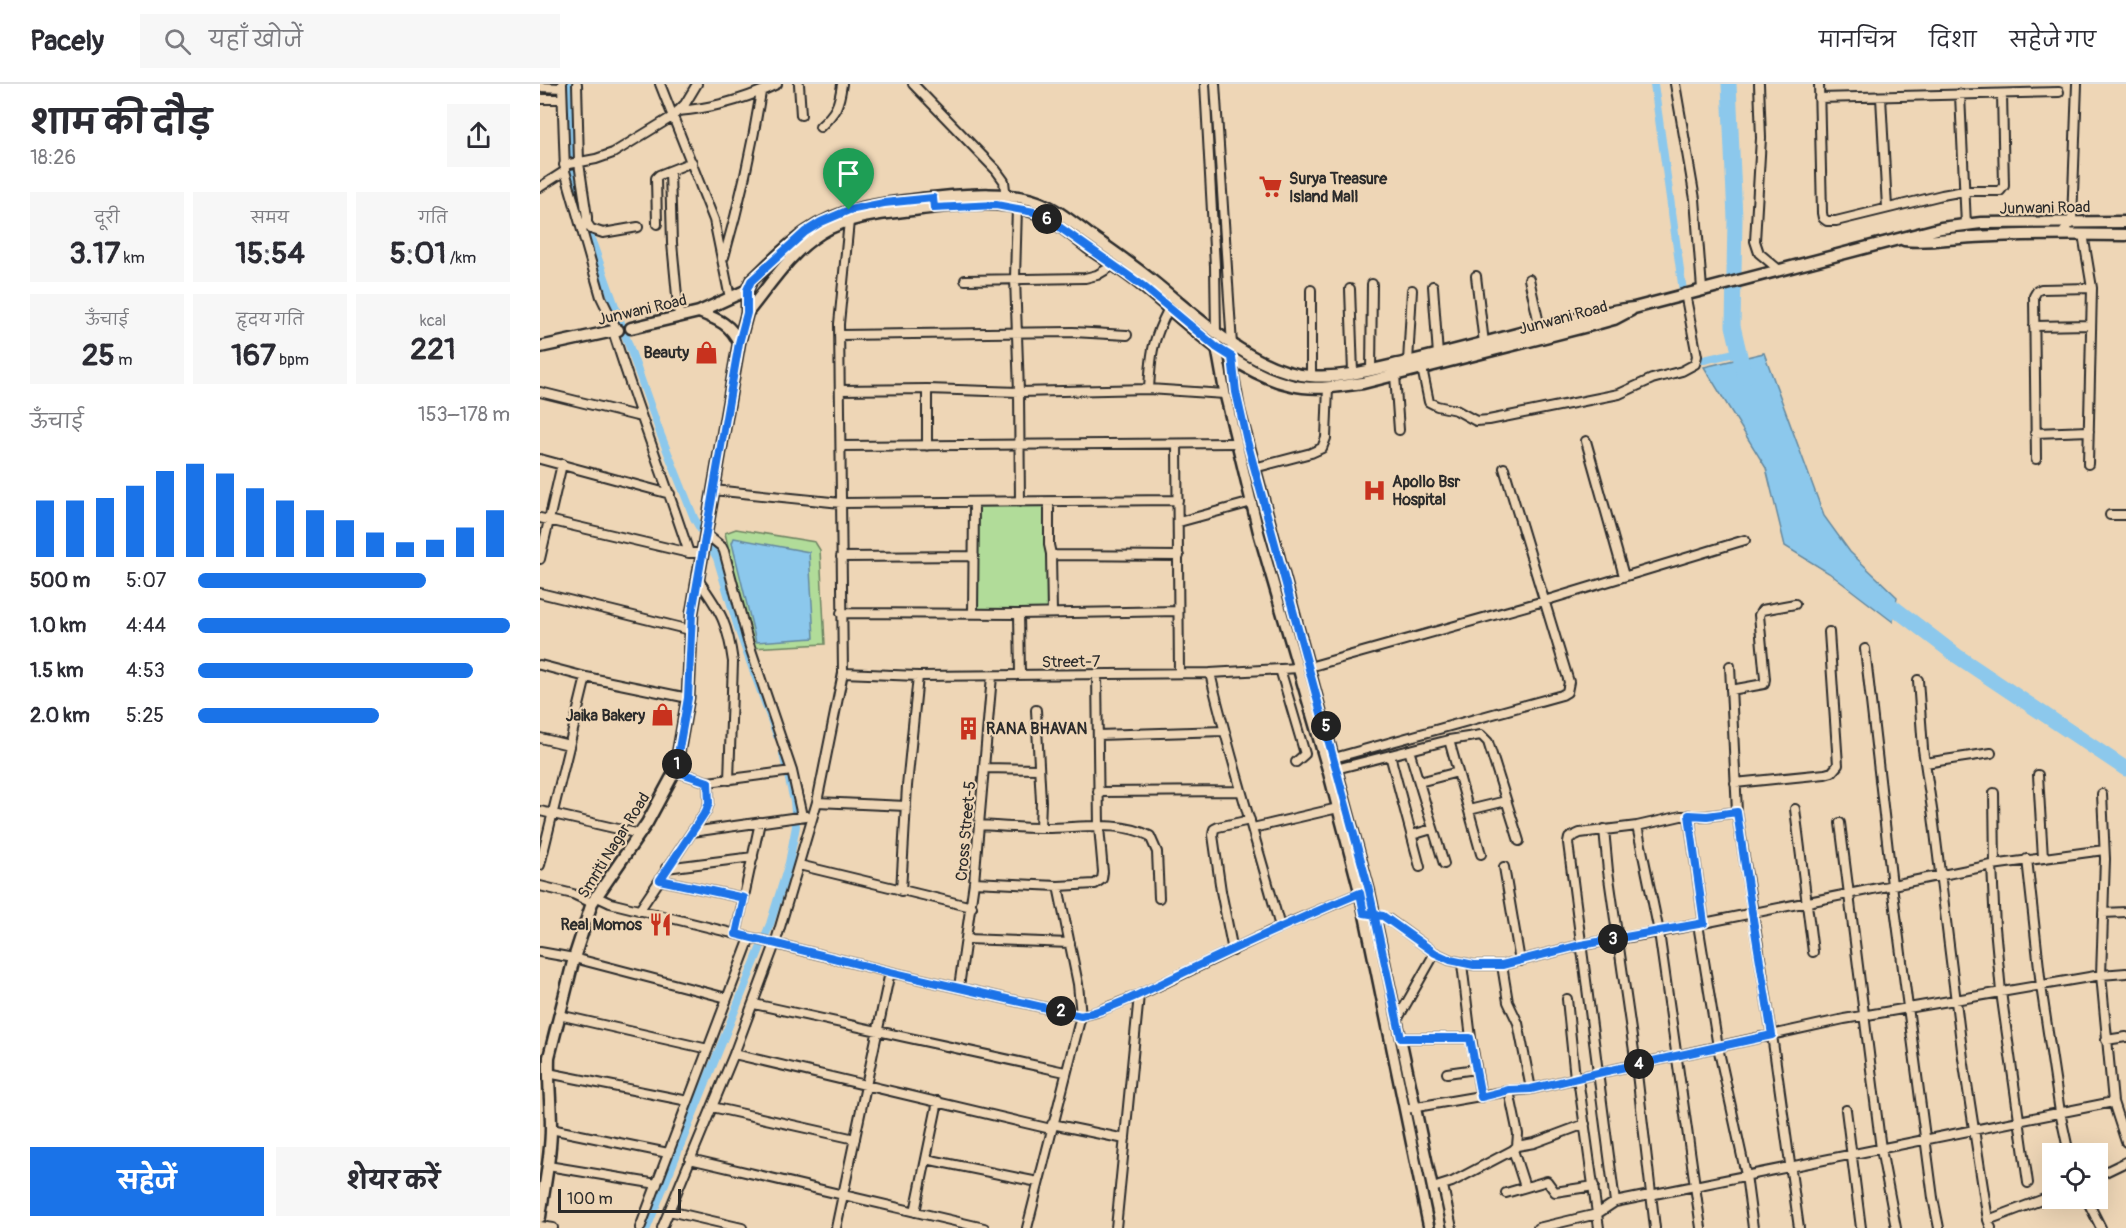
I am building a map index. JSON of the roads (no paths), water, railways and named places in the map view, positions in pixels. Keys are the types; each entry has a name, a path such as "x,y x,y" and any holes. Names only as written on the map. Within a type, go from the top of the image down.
{"main road":[{"name":"Junwani Road","path":"747,313 775,276 821,233 849,221 980,195 1034,212 1055,224 1169,308 1216,347 1279,382 1307,387 1363,383 1614,319 1634,308"},
{"name":"Junwani Road","path":"1010,203 1039,202 1060,214 1148,277 1232,345 1284,370 1311,376 1371,371 1540,328 1634,308 1941,228 2072,221 2126,222"},
{"name":"Junwani Road","path":"631,328 699,312 747,290 751,281 805,232 849,210 884,203 934,203"},
{"name":"Junwani Road","path":"1895,239 1927,241 2062,234 2126,235"},
{"path":"747,290 747,313"},
{"path":"699,312 728,325 735,333 739,343"},
{"name":"Smriti Nagar Road","path":"540,1217 551,1129 545,1087 549,1057 574,958 593,899 640,834 675,771 688,698 690,630 739,343 747,313"},
{"name":"Junwani Road","path":"540,347 616,331"}],"street":[{"path":"577,84 571,165 587,223 591,229 603,233 638,227"},
{"path":"660,84 675,114 714,220 730,298"},
{"path":"540,188 571,165 613,153 675,114 685,104 697,84"},
{"path":"675,114 722,104 777,84"},
{"path":"800,84 801,115"},
{"path":"820,127 835,113 842,84"},
{"path":"913,84 996,170 1004,181 1010,203 1016,278 1020,502"},
{"path":"1205,84 1215,266 1216,347 1225,394 1259,534 1332,770 1364,891 1364,913 1429,1228"},
{"path":"1215,84 1232,357 1237,400 1334,758 1332,770 1338,808 1364,891 1374,915 1416,1107 1452,1228"},
{"path":"1675,84 1695,199 1702,289"},
{"path":"1759,84 1761,138 1755,241 1759,253 1778,269"},
{"path":"1819,84 1823,218 1827,221 1836,221 1926,198 1964,191 2000,192 2004,186 2002,94"},
{"path":"2062,234 2072,221 2077,84"},
{"path":"540,87 562,86 561,99 582,230 601,297 616,331 641,417 689,553"},
{"path":"723,261 740,202 764,88"},
{"path":"1819,98 2059,92"},
{"path":"1960,95 1966,225"},
{"path":"1881,97 1887,208"},
{"path":"540,99 561,99"},
{"path":"657,224 656,178 692,162"},
{"path":"670,171 672,243 679,317"},
{"path":"662,1228 754,1004 775,944 814,815 843,673 839,335 849,221"},
{"path":"582,230 587,223"},
{"path":"2082,234 2092,288 2088,464"},
{"path":"965,280 1085,278 1097,275 1114,266"},
{"path":"1215,266 1226,266"},
{"path":"1476,276 1484,343"},
{"path":"1529,279 1540,328"},
{"path":"1371,371 1372,284"},
{"path":"1433,286 1438,355"},
{"path":"2036,459 2034,296 2037,291 2048,288 2092,288"},
{"path":"1350,289 1353,373"},
{"path":"1311,290 1311,376"},
{"path":"1408,362 1412,290"},
{"path":"1422,368 1429,402 1456,410 1476,421 1619,394 1652,379 1682,371 1695,364 1697,356 1685,293"},
{"path":"1149,389 1154,338 1169,308"},
{"path":"2034,326 2091,325"},
{"name":"Junwani Road","path":"616,331 631,328"},
{"path":"839,335 1094,332 1127,335"},
{"path":"1395,375 1399,430"},
{"path":"1254,468 1322,448 1326,438 1328,387"},
{"path":"840,390 927,389 1019,392 1149,389 1225,394"},
{"path":"927,389 927,446"},
{"path":"540,392 641,417"},
{"path":"2035,433 2089,431"},
{"path":"1586,441 1624,576"},
{"path":"841,446 1237,443"},
{"path":"1177,444 1179,673"},
{"path":"540,459 670,494"},
{"path":"540,560 562,464"},
{"path":"1334,758 1567,692 1569,682 1504,468"},
{"path":"713,490 841,503 1178,500"},
{"path":"1049,502 1052,613"},
{"path":"1179,522 1252,502"},
{"path":"974,503 974,613"},
{"path":"2110,515 2126,515"},
{"path":"540,518 689,553 703,553"},
{"path":"706,534 724,551 748,641 792,771 802,816"},
{"path":"1309,667 1544,601 1745,540"},
{"path":"1051,554 1061,556 1179,555"},
{"path":"841,557 974,556"},
{"path":"699,581 720,610 733,662 729,780"},
{"path":"540,593 690,630"},
{"path":"1731,690 1764,684 1759,615 1762,610 1795,604"},
{"path":"841,613 1019,614 1178,611"},
{"path":"1019,614 1020,675"},
{"path":"1736,783 1825,774 1832,772 1838,765 1829,632"},
{"path":"1865,649 1892,885 1939,1228"},
{"path":"540,665 688,698"},
{"path":"1730,666 1737,812 1799,1228"},
{"name":"Street-7","path":"843,673 992,676 1210,673 1299,668"},
{"path":"1280,669 1305,754 1296,762"},
{"path":"1210,673 1223,731 1280,927"},
{"path":"974,882 1058,886 1095,884 1102,879 1098,792 1097,674"},
{"path":"901,891 903,842 918,676"},
{"name":"Cross Street-5","path":"959,987 972,907 992,676"},
{"path":"540,865 586,677"},
{"path":"1918,681 1925,763 1956,1000 1989,1224 2042,1200"},
{"path":"1036,710 1040,828"},
{"path":"1098,735 1223,731"},
{"path":"1332,770 1476,734 1485,737 1520,841"},
{"path":"540,738 569,745"},
{"path":"1449,740 1481,854"},
{"path":"1409,750 1444,864"},
{"path":"1925,763 1991,753"},
{"path":"1390,755 1420,867"},
{"path":"984,768 1039,769"},
{"path":"675,771 708,782 792,771"},
{"path":"1419,782 1458,772"},
{"path":"2038,775 2043,858"},
{"path":"639,910 709,803 708,782"},
{"path":"1098,792 1240,791"},
{"path":"1994,793 1995,927 2001,992 2028,1183"},
{"path":"2102,794 2105,859 2101,975 2113,1102 2123,1120 2126,1142"},
{"path":"1469,810 1506,801"},
{"path":"817,802 906,806"},
{"path":"1233,951 1221,891 1214,830 1218,827 1251,824 1338,808"},
{"path":"1795,809 1812,952"},
{"path":"540,811 640,834"},
{"path":"1615,1202 1569,838 1604,829 1637,826 1689,815 1707,816 1737,812"},
{"path":"692,832 814,815"},
{"path":"1689,815 1718,1047 1746,1175 1754,1228"},
{"path":"736,934 760,822"},
{"path":"1840,823 1881,1149 1896,1228"},
{"path":"979,825 1040,828 1099,827 1130,829 1150,836 1156,852 1159,898"},
{"path":"1637,826 1659,932 1701,1228"},
{"path":"1412,835 1432,829"},
{"path":"1604,829 1636,1065 1655,1228"},
{"path":"1364,913 1388,919 1435,953 1462,964 1502,965 1581,945 1701,924 1993,865 2104,850"},
{"path":"666,868 753,857"},
{"path":"2027,859 2041,986 2066,1143"},
{"path":"799,865 972,907"},
{"path":"1503,867 1520,961"},
{"path":"660,880 744,898"},
{"path":"540,886 890,972 1081,1016 1139,995 1280,927 1364,891"},
{"path":"1027,1228 1051,1126 1081,1016 1078,984 1058,886"},
{"path":"2103,913 2126,912"},
{"path":"640,1228 750,938"},
{"path":"966,939 1070,943"},
{"path":"540,952 574,958 727,998"},
{"path":"1397,1020 1435,953"},
{"path":"1462,964 1470,1038 1481,1097"},
{"path":"1502,965 1510,1007 1520,1029 1531,1089"},
{"path":"836,1228 890,972"},
{"path":"1405,1109 1481,1097 1509,1090 1531,1089 1844,1019 1908,1010 2101,975 2126,973"},
{"path":"1116,1228 1139,995"},
{"path":"1567,999 1599,1228"},
{"path":"754,1004 1065,1072"},
{"path":"560,1014 708,1048"},
{"path":"2106,1040 2126,1037"},
{"path":"1401,1038 1470,1038"},
{"path":"734,1054 1051,1126 1125,1139"},
{"path":"1447,1073 1476,1069"},
{"path":"548,1073 688,1101"},
{"path":"1509,1090 1518,1134 1515,1148 1525,1187"},
{"path":"915,1212 938,1101"},
{"path":"1538,1228 1560,1226 1597,1214 1615,1202 1651,1194 2113,1102"},
{"path":"712,1107 855,1139"},
{"path":"1846,1110 1861,1228"},
{"path":"1438,1187 1515,1148 1585,1124"},
{"path":"551,1129 668,1153"},
{"path":"690,1159 984,1228"},
{"path":"926,1159 1038,1182"},
{"path":"2108,1171 2126,1162"},
{"path":"548,1166 657,1184"},
{"path":"1506,1193 1546,1181 1555,1192 1594,1186"},
{"path":"1438,1187 1442,1228"},
{"path":"2092,1209 2101,1228"},
{"path":"669,1211 742,1228"},
{"path":"540,1226 553,1228"}],"water":[{"path":"1764,353 1824,516 1850,552 1897,597 1893,622 1829,573 1785,546 1766,468 1704,367"},
{"path":"734,538 809,552 814,638 756,642 732,543"}],"waterway":[{"path":"567,84 573,170 578,198 588,230 660,433 694,518 717,558 740,634 777,736"},
{"path":"1654,84 1683,291"},
{"path":"1729,84 1735,219 1733,326 1745,377"},
{"path":"1704,360 1739,352"},
{"path":"1880,597 1957,656 2126,769"},
{"path":"647,1228 770,924 789,863 796,826 794,801 783,754"}],"place":[{"name":"Surya Treasure Island Mall","path":"1271,187"},
{"name":"Beauty","path":"707,352"},
{"name":"Apollo Bsr Hospital","path":"1374,490"},
{"name":"Jaika Bakery","path":"663,715"},
{"name":"RANA BHAVAN","path":"968,728"},
{"name":"Real Momos","path":"660,924"}]}
